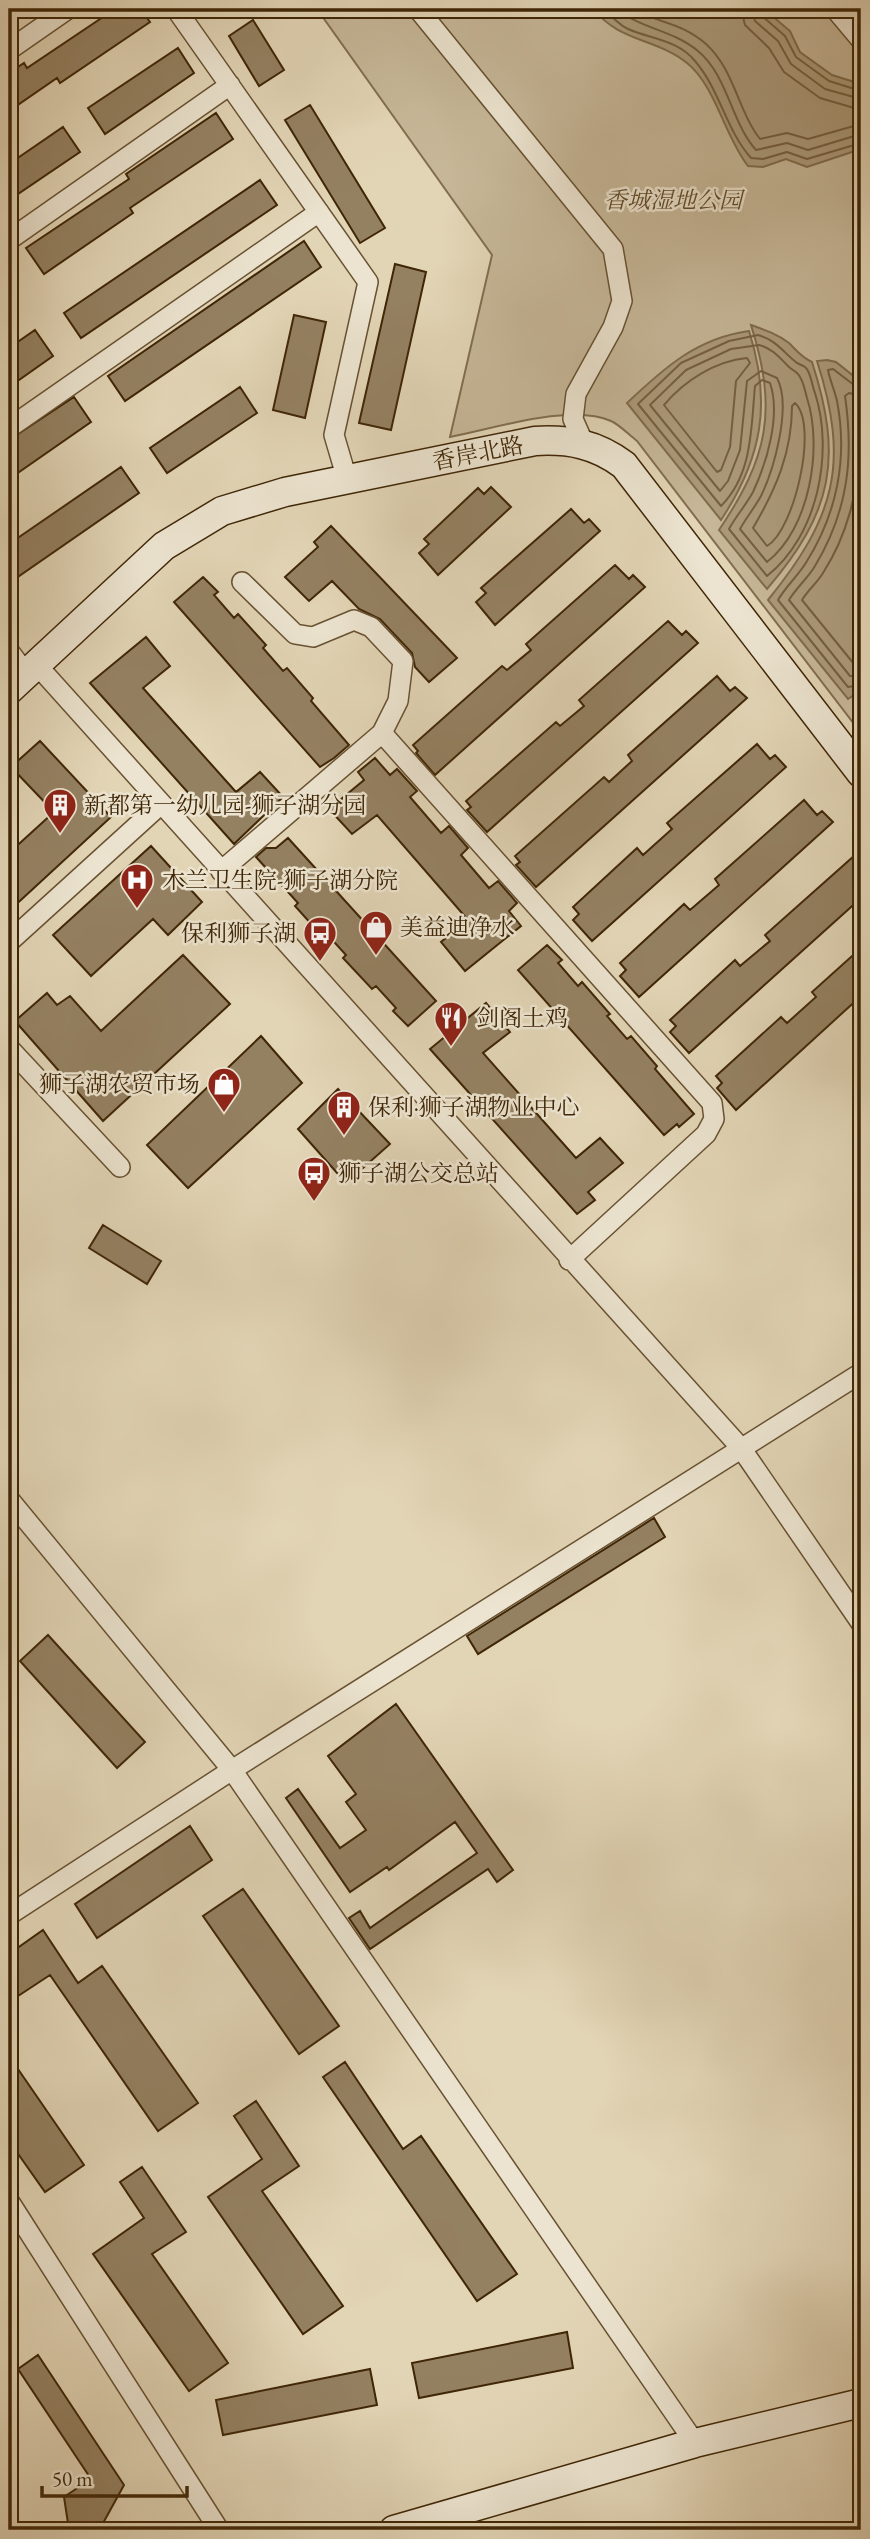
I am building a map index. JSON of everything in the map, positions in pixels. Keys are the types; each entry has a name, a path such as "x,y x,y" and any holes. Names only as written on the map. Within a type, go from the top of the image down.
{"street":[{"path":"9,50 68,9"},
{"path":"176,9 368,282 334,435 347,479"},
{"path":"418,9 613,249 622,301 613,327 576,394 572,434 624,465 858,759"},
{"path":"835,9 861,40"},
{"path":"9,240 230,85"},
{"path":"9,428 319,212"},
{"name":"香岸北路","path":"24,676 164,546 222,511 285,492 572,434"},
{"path":"222,871 382,733 398,701 403,661 371,627 354,620 313,637 295,634 282,625 242,582"},
{"path":"9,651 24,676 161,804 740,1448 861,1623"},
{"path":"382,733 712,1103 714,1119 706,1134 569,1260"},
{"path":"9,942 161,804"},
{"path":"9,1048 120,1167"},
{"path":"9,1915 232,1770 861,1373"},
{"path":"9,1500 232,1770 695,2443"},
{"path":"9,2201 219,2530"},
{"path":"394,2530 695,2443 861,2403"}],"green space":[{"name":"香城湿地公园","path":"317,9 861,9 861,733 637,441 618,425 594,416 553,416 450,437 492,255"}],"water":[{"path":"594,9 764,9 790,31 800,52 832,75 861,84 861,149 807,167 786,159 763,167 748,166 697,73 676,55 614,28"},
{"path":"751,325 780,337 812,362 822,396 829,456 826,483 806,535 767,589 719,530 748,479 764,432 764,383"},
{"path":"749,331 760,382 759,429 746,474 721,520 627,403 682,356 713,340"},
{"path":"817,361 836,362 861,382 861,690 848,699 768,600 809,542 822,515 830,488 834,460 833,430"}],"building":[{"path":"115,9 140,9 150,22 60,83 57,78 9,111 9,73 24,63 27,68"},
{"path":"253,20 284,70 259,86 229,36"},
{"path":"178,48 194,73 105,134 88,108"},
{"path":"310,105 385,228 360,243 285,120"},
{"path":"216,113 233,139 130,208 133,213 44,274 26,248 129,179 126,174"},
{"path":"63,127 80,152 9,200 9,164"},
{"path":"260,180 277,205 81,338 64,313"},
{"path":"304,241 321,267 125,401 108,376"},
{"path":"395,264 426,272 391,430 359,423"},
{"path":"294,315 326,322 305,418 273,410"},
{"path":"35,330 53,356 9,387 9,348"},
{"path":"240,387 257,413 167,473 150,448"},
{"path":"74,397 91,422 9,479 9,440"},
{"path":"121,467 139,493 9,583 9,544"},
{"path":"491,487 511,507 438,575 419,553 429,544 424,539 478,488 484,494"},
{"path":"571,509 584,523 589,519 600,531 495,625 476,602 486,593 481,588"},
{"path":"331,526 457,658 429,682 415,667 412,653 380,619 359,609 332,581 309,601 285,577 318,547 314,542"},
{"path":"615,565 629,579 633,575 645,587 435,775 416,753 418,751 413,745 502,666 507,670 531,650 526,644"},
{"path":"203,577 218,592 214,595 234,618 238,614 266,645 263,648 283,671 287,668 349,745 334,758 320,767 174,602"},
{"path":"668,621 682,635 686,631 698,643 487,832 467,810 471,807 466,801 556,722 560,726 584,706 579,700"},
{"path":"146,637 170,666 143,688 236,792 260,772 283,797 234,844 90,683"},
{"path":"717,676 730,691 735,687 747,698 536,887 516,865 520,862 515,856 604,777 609,782 632,761 628,755"},
{"name":"新都第一幼儿园-狮子湖分园","path":"40,741 111,817 9,911 9,853 54,812 11,767"},
{"path":"757,744 770,759 775,755 786,767 592,941 573,920 579,914 573,907 637,848 643,855 672,829 667,823"},
{"path":"375,758 390,775 397,769 417,791 410,797 441,833 449,826 468,848 461,855 489,888 498,881 517,903 509,911 521,926 465,971 441,942 468,920 377,815 352,834 329,809 364,780 358,772"},
{"path":"804,800 817,815 822,811 833,822 639,997 620,976 626,970 620,963 684,904 690,910 719,885 715,879"},
{"path":"288,838 436,1001 408,1026 393,1011 396,1008 376,986 372,989 343,958 346,955 326,933 322,936 295,906 298,903 256,857 266,848 276,848"},
{"name":"木兰卫生院-狮子湖分院","path":"151,846 202,902 168,935 153,919 91,976 53,935"},
{"path":"854,856 861,864 861,898 689,1053 670,1032 676,1026 670,1020 735,960 740,966 770,941 765,935"},
{"path":"547,945 562,960 558,963 578,986 582,982 610,1014 607,1016 627,1039 631,1036 694,1114 679,1127 677,1124 664,1135 518,970"},
{"path":"861,948 861,996 736,1110 717,1088 722,1083 716,1076 781,1017 787,1023 816,997 812,992"},
{"path":"183,955 230,1004 103,1121 15,1021 47,993 57,1005 70,996 101,1031"},
{"path":"486,1003 510,1032 483,1053 576,1158 600,1138 623,1163 588,1192 595,1200 577,1214 430,1049"},
{"name":"狮子湖农贸市场","path":"261,1036 302,1083 188,1188 147,1145"},
{"name":"保利·狮子湖物业中心","path":"338,1089 390,1144 346,1183 298,1129"},
{"path":"103,1225 161,1261 147,1284 89,1248"},
{"path":"654,1518 665,1537 478,1654 467,1636"},
{"path":"48,1635 145,1742 117,1768 20,1661"},
{"path":"396,1704 513,1870 497,1882 488,1869 370,1949 349,1918 360,1911 370,1928 477,1853 455,1822 389,1870 387,1867 350,1892 286,1798 298,1789 340,1848 366,1830 346,1802 356,1794 328,1756"},
{"path":"190,1826 212,1860 97,1938 75,1904"},
{"path":"243,1889 339,2026 299,2054 203,1916"},
{"path":"43,1930 78,1983 102,1966 198,2103 158,2131 50,1975 9,2002 9,1954"},
{"path":"9,2056 84,2165 45,2192 9,2141"},
{"path":"345,2062 403,2149 421,2136 517,2274 477,2301 323,2077"},
{"path":"256,2101 299,2166 262,2191 343,2306 303,2334 208,2197 262,2159 234,2116"},
{"path":"142,2167 186,2232 152,2254 228,2363 189,2391 93,2254 144,2218 120,2182"},
{"path":"567,2332 573,2368 419,2398 412,2363"},
{"path":"38,2355 124,2485 102,2525 69,2530 64,2497 91,2479 18,2369"},
{"path":"370,2369 377,2405 223,2435 216,2400"}],"place":[{"name":"新都第一幼儿园-狮子湖分园","path":"60,835"},
{"name":"木兰卫生院-狮子湖分院","path":"137,910"},
{"name":"美益迪净水","path":"376,957"},
{"name":"保利狮子湖","path":"320,963"},
{"name":"剑阁土鸡","path":"451,1048"},
{"name":"狮子湖农贸市场","path":"224,1114"},
{"name":"保利·狮子湖物业中心","path":"344,1137"},
{"name":"狮子湖公交总站","path":"314,1203"}]}
